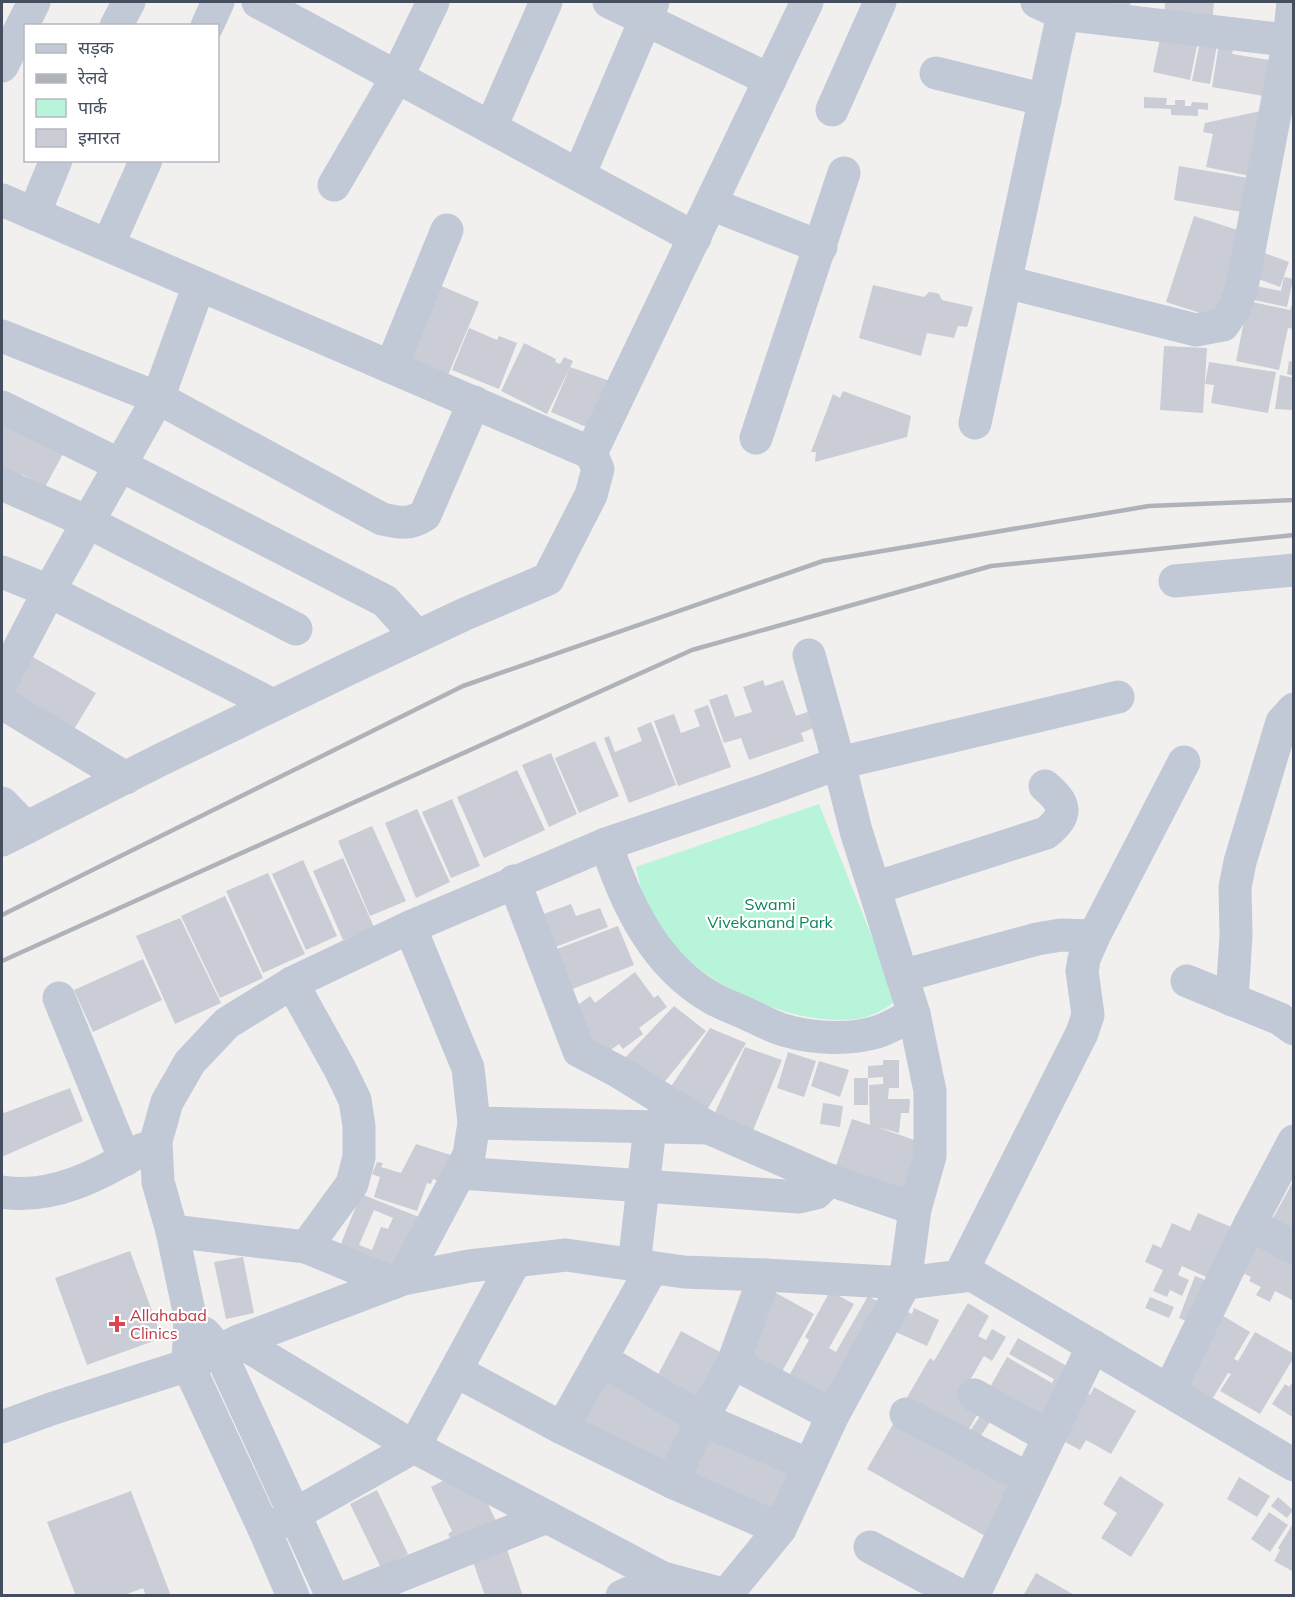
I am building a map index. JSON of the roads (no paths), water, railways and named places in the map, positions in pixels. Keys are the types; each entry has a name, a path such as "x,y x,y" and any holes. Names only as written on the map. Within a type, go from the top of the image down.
{"street":[{"path":"2,66 34,2"},
{"path":"117,24 129,2"},
{"path":"208,24 218,2"},
{"path":"258,2 695,237"},
{"path":"334,185 397,77 434,2"},
{"path":"491,127 546,2"},
{"path":"609,2 649,10 770,80"},
{"path":"591,453 807,2"},
{"path":"832,110 880,2"},
{"path":"1006,282 1196,330 1223,325 1235,307 1242,287 1282,143 1292,40 1293,2"},
{"path":"975,423 1045,100 1055,6 1292,40"},
{"path":"579,175 649,10"},
{"path":"936,73 1045,100"},
{"path":"34,214 55,162"},
{"path":"108,245 145,162"},
{"path":"756,438 844,173"},
{"path":"2,200 591,453 598,469 591,495 548,579 417,636 14,834 2,803"},
{"path":"711,204 821,247"},
{"path":"391,367 447,230"},
{"path":"4,669 158,398 199,285"},
{"path":"2,336 158,398 382,519 399,523 413,523 425,515 474,402"},
{"path":"2,406 385,601 417,636"},
{"path":"2,484 88,522 296,629"},
{"path":"1175,581 1293,570"},
{"path":"2,572 49,591 273,705"},
{"path":"189,1316 229,1346 414,1447 663,1578 726,1595 780,1529 833,1415 905,1283 915,1209 930,1156 930,1091 914,1014 856,831 809,655"},
{"path":"293,1596 188,1365 189,1316 172,1231 158,1182 156,1141 167,1102 190,1062 227,1023 292,983 410,927 514,881 606,844 839,763 1118,698"},
{"path":"2,703 126,778"},
{"path":"1233,1000 1236,935 1235,887 1240,862 1282,722 1293,709"},
{"path":"960,1275 1082,1033 1088,1015 1082,971 1084,959 1184,762"},
{"path":"875,888 1046,833 1056,825 1063,813 1058,797 1045,786"},
{"path":"606,844 618,880 639,924 668,962 686,980 712,998 786,1031 820,1036 850,1038 878,1031 914,1014"},
{"path":"514,881 579,1051 619,1072 709,1128 829,1180 915,1209"},
{"path":"398,1281 469,1155 474,1123 468,1068 410,927"},
{"path":"902,976 1037,939 1061,935 1094,936"},
{"path":"1186,981 1280,1019 1293,1029"},
{"path":"292,983 355,1100 358,1126 358,1157 352,1184 306,1247"},
{"path":"59,998 125,1160"},
{"path":"474,1123 709,1128"},
{"path":"562,1428 601,1359 643,1266 644,1185 650,1127"},
{"path":"2,1192 45,1193 66,1188 125,1160 156,1141"},
{"path":"1169,1391 1293,1141"},
{"path":"460,1173 799,1197 816,1193 829,1180"},
{"path":"1250,1224 1293,1248"},
{"path":"172,1231 306,1247 398,1281"},
{"path":"2,1427 188,1365 229,1346 398,1281 469,1266 566,1256 684,1272 905,1283 972,1275 1293,1465"},
{"path":"265,1531 414,1447 515,1261"},
{"path":"672,1482 702,1419 733,1363 765,1275"},
{"path":"229,1346 295,1515 332,1596"},
{"path":"973,1596 1093,1346"},
{"path":"601,1359 702,1419 808,1465"},
{"path":"733,1363 833,1415"},
{"path":"456,1371 562,1428 672,1482 780,1529"},
{"path":"974,1395 1049,1437"},
{"path":"978,1452 1005,1413"},
{"path":"906,1414 1029,1479"},
{"path":"349,1596 547,1517"},
{"path":"870,1547 961,1596"},
{"path":"622,1596 663,1578"}],"railway":[{"path":"2,915 463,686 823,561 1149,506 1294,500"},
{"path":"2,961 692,650 991,566 1294,535"}],"place":[{"name":"Allahabad Clinics","path":"117,1324"}],"park label":[{"name":"Swami Vivekanand Park","path":"770,913"}]}
